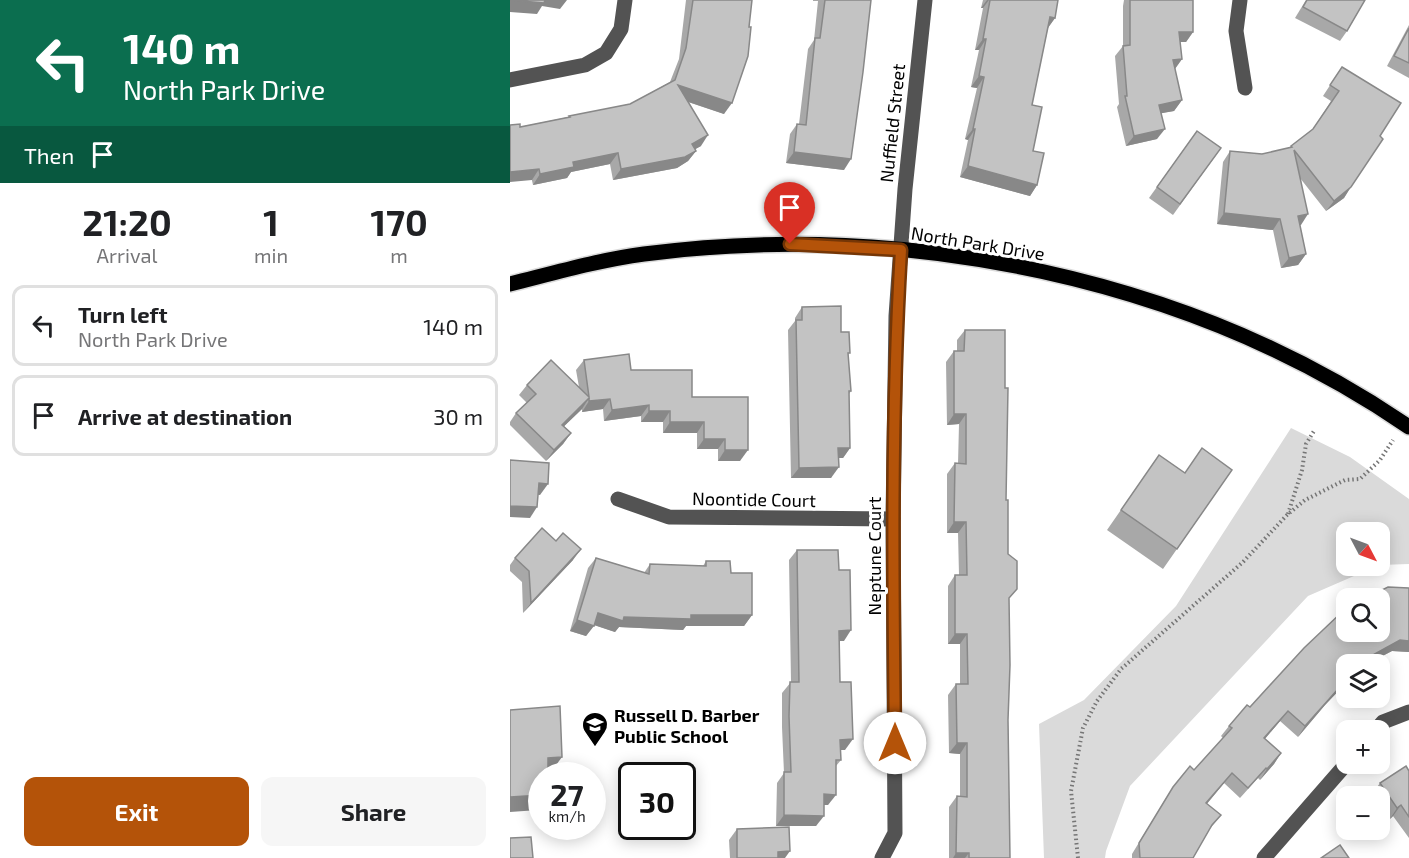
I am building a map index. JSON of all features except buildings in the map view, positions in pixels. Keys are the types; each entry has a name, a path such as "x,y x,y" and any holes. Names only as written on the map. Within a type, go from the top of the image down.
{"main road":[{"name":"North Park Drive","path":"510,284 641,254 716,246 790,244 901,250 982,260 1103,286 1224,327 1341,385 1406,426"}],"street":[{"path":"510,81 585,65 606,52 621,29 625,0"},
{"name":"Nuffield Street","path":"901,250 905,189 925,0"},
{"path":"1240,0 1236,31 1245,88"},
{"name":"Neptune Court","path":"882,858 895,833 893,519 896,316 901,250"},
{"name":"Noontide Court","path":"618,499 669,517 893,519"},
{"path":"1388,720 1409,712"},
{"path":"1264,858 1337,774"}],"path":[{"path":"1078,858 1071,791 1083,728 1097,701 1121,669 1243,562 1287,515 1305,500 1345,480 1360,479 1380,460 1406,426"},
{"path":"1287,515 1302,470 1306,444 1314,431"}],"shaded area":[{"path":"1291,428 1350,457 1409,499 1409,564 1390,565 1390,522 1336,522 1336,576 1354,576 1308,596 1130,786 1105,858 1044,858 1039,724 1084,700 1176,606"}],"place":[{"name":"Russell D. Barber Public School","path":"595,748"}],"route":[{"path":"790,244 901,250 896,316 893,519 895,743"}]}
